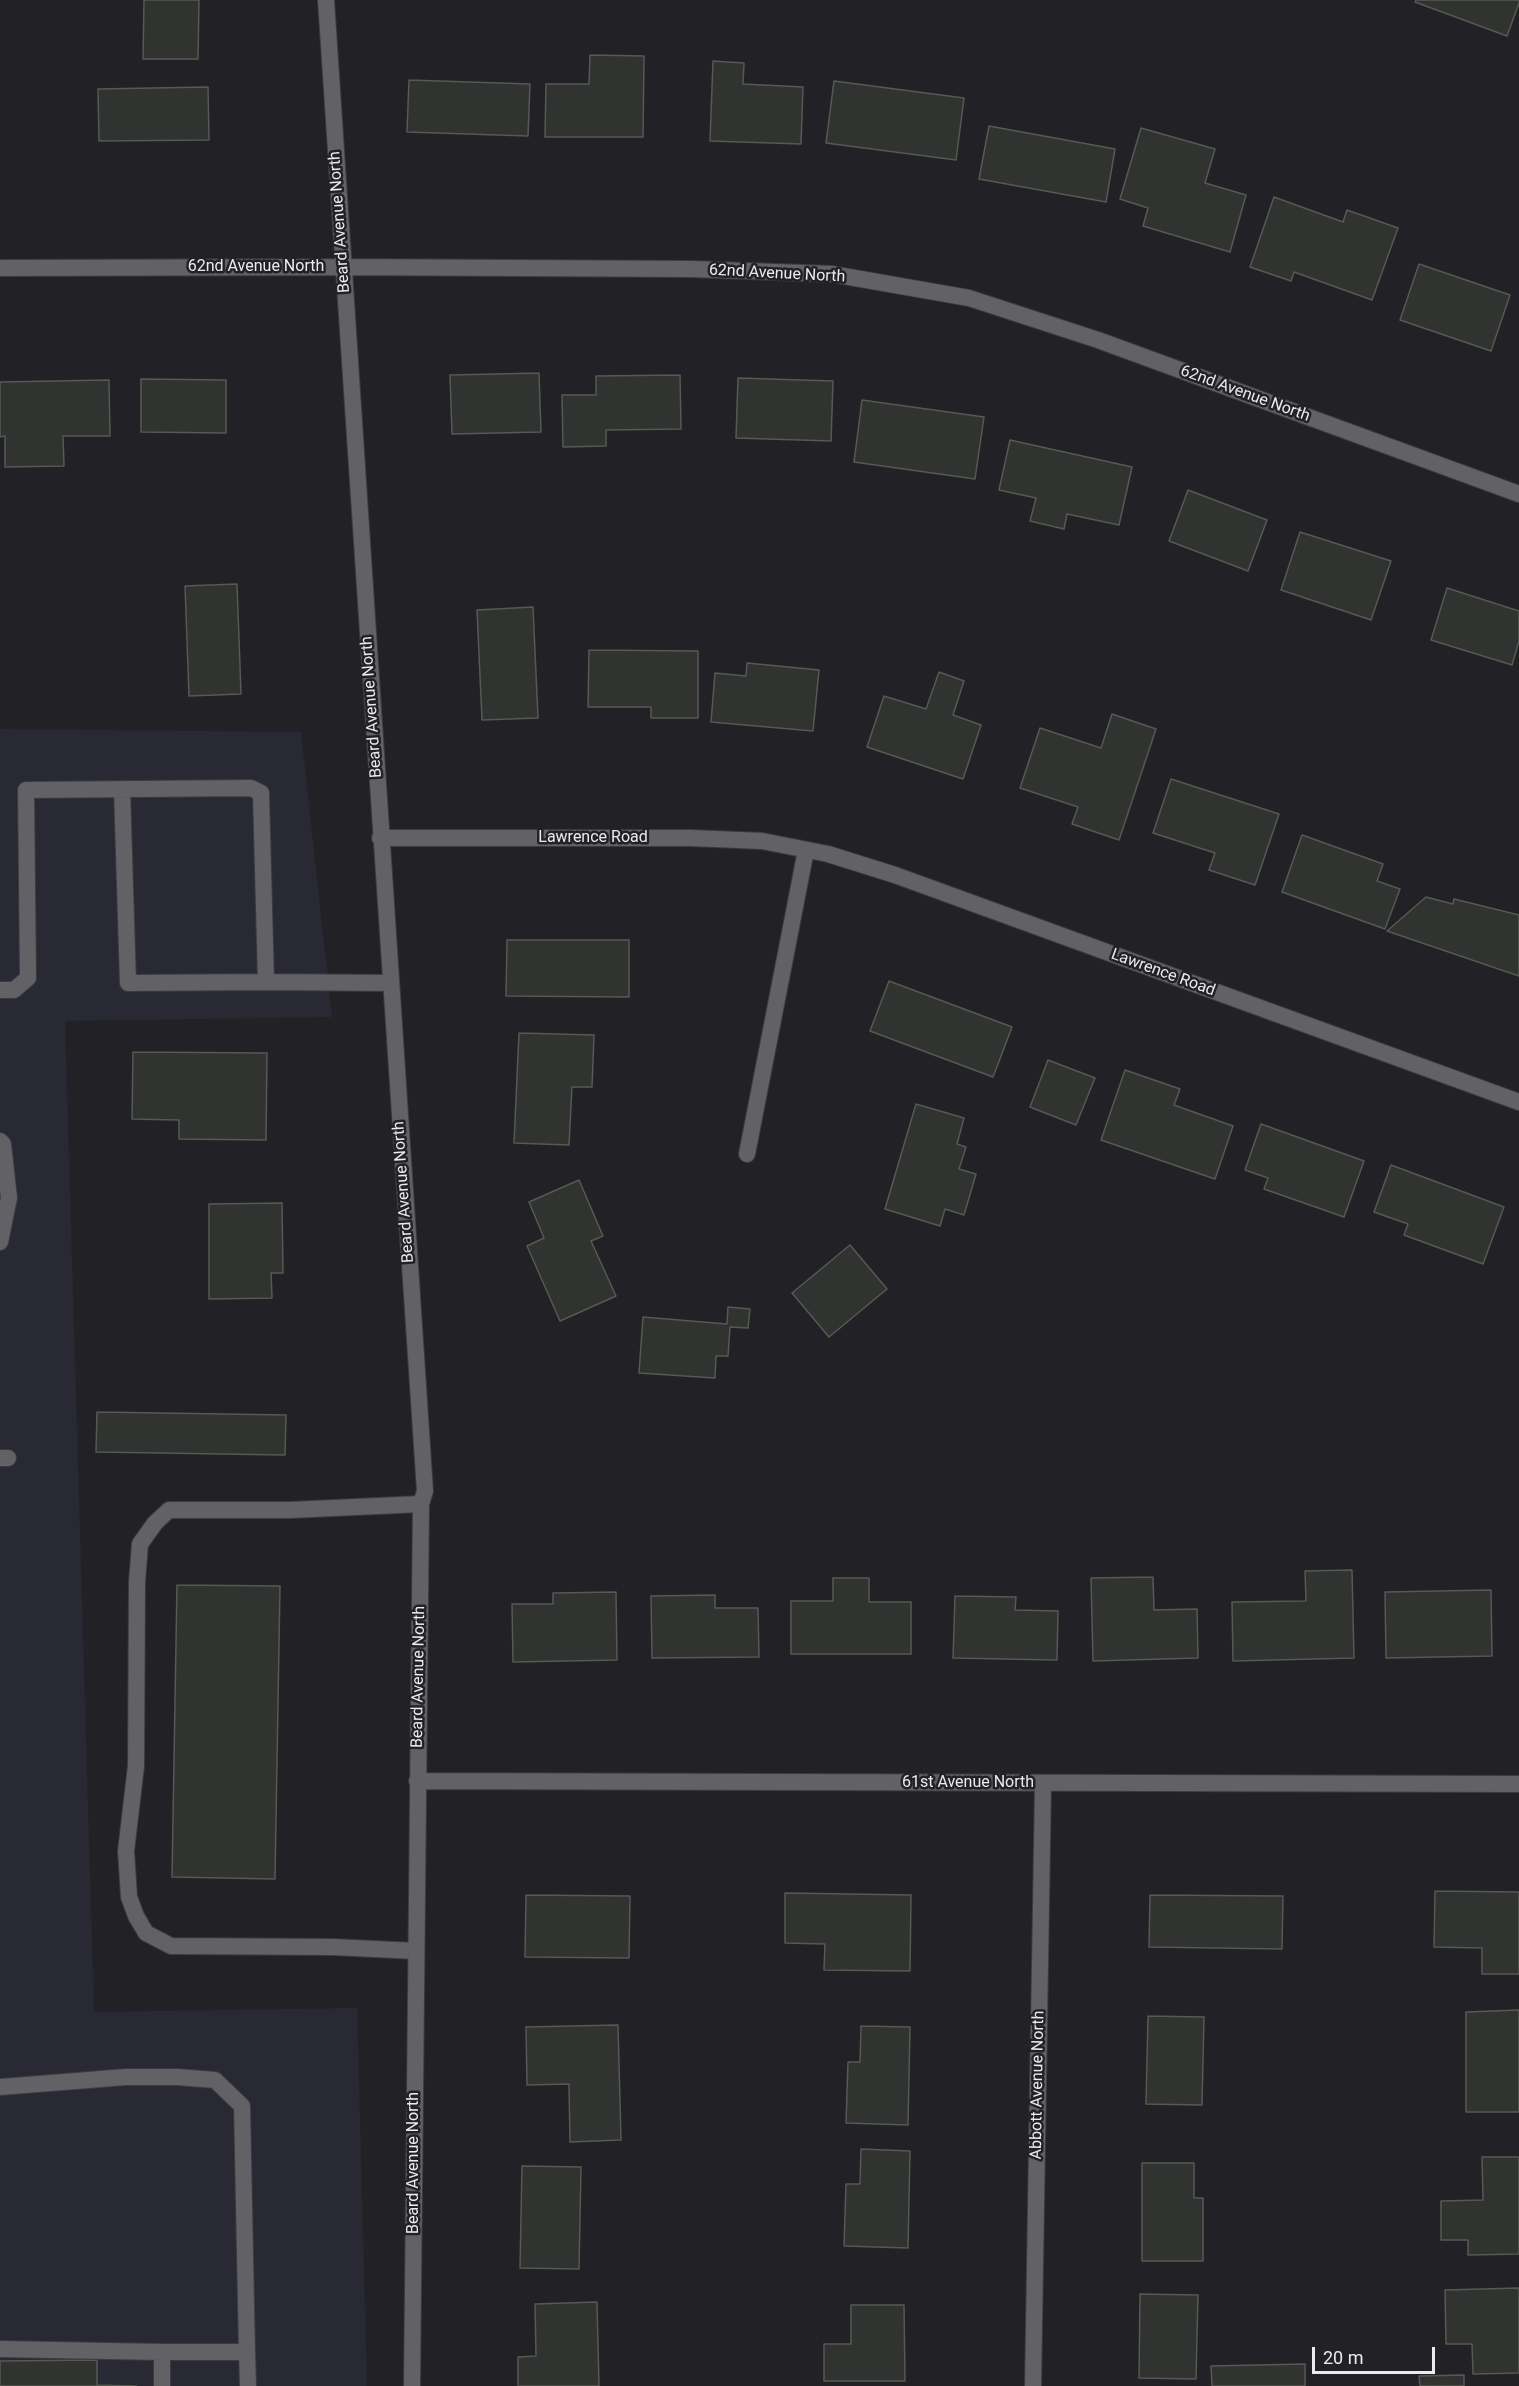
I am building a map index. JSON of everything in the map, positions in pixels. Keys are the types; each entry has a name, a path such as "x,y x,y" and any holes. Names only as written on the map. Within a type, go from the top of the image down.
{"street":[{"name":"Beard Avenue North","path":"326,0 425,1491 421,1504 412,2386"},
{"name":"62nd Avenue North","path":"0,268 691,269 832,274 969,298 1098,340 1519,494"},
{"path":"0,990 14,990 28,978 26,790 251,788 261,793 266,982"},
{"path":"122,789 128,983 390,983"},
{"name":"Lawrence Road","path":"380,838 691,838 762,841 828,854 895,875 1519,1102"},
{"path":"747,1154 806,850"},
{"path":"0,1141 3,1143 9,1198 0,1242"},
{"path":"416,1951 333,1947 171,1946 146,1933 136,1916 129,1897 126,1851 136,1766 137,1582 140,1544 155,1523 169,1510 290,1510 421,1504"},
{"name":"61st Avenue North","path":"417,1781 1519,1784"},
{"name":"Abbott Avenue North","path":"1033,2386 1043,1784"},
{"path":"0,2087 126,2077 177,2077 215,2080 242,2106 248,2386"},
{"path":"0,2349 247,2352"},
{"path":"162,2352 162,2386"}],"shaded area":[{"path":"0,729 301,732 332,1017 65,1021 94,2012 357,2008 367,2386 0,2386"}],"building":[{"path":"144,0 199,0 198,59 143,59"},
{"path":"1416,0 1519,0 1519,3 1507,36 1415,2"},
{"path":"590,55 644,56 643,137 545,137 546,84 589,84"},
{"path":"713,61 744,63 743,84 803,87 801,144 710,141"},
{"path":"409,80 530,84 528,136 407,132"},
{"path":"834,81 964,98 956,160 826,143"},
{"path":"208,87 209,140 99,141 98,89"},
{"path":"989,126 1115,149 1106,202 979,179"},
{"path":"1141,128 1215,149 1205,183 1246,195 1230,252 1143,226 1148,208 1120,199"},
{"path":"1274,197 1343,222 1347,210 1398,228 1372,300 1294,272 1291,281 1250,267"},
{"path":"1419,264 1510,295 1491,351 1400,320"},
{"path":"539,373 541,432 452,434 450,375"},
{"path":"680,375 681,429 606,430 606,446 563,447 562,395 596,395 596,376"},
{"path":"738,378 833,381 831,441 736,438"},
{"path":"141,379 226,380 226,433 141,432"},
{"path":"109,380 110,436 63,436 64,466 5,467 5,436 0,437 0,382"},
{"path":"862,400 984,417 975,479 854,462"},
{"path":"1010,440 1132,467 1119,525 1067,514 1064,529 1030,521 1036,498 999,490"},
{"path":"1188,490 1267,520 1248,571 1169,541"},
{"path":"1300,532 1391,561 1371,620 1281,590"},
{"path":"237,584 241,694 189,696 185,586"},
{"path":"1447,588 1519,611 1519,641 1512,665 1431,640"},
{"path":"533,607 538,718 482,720 477,610"},
{"path":"589,650 698,651 698,718 651,718 651,707 588,707"},
{"path":"747,663 819,670 813,731 711,722 715,673 746,676"},
{"path":"939,672 964,681 953,715 981,725 963,779 867,747 884,696 926,709"},
{"path":"1112,714 1156,729 1119,840 1072,824 1078,807 1020,788 1040,728 1101,748"},
{"path":"1171,779 1279,814 1255,885 1209,870 1215,853 1153,833"},
{"path":"1302,835 1383,864 1377,881 1400,889 1385,929 1282,892"},
{"path":"1426,897 1453,904 1454,899 1519,915 1519,976 1387,931"},
{"path":"507,940 629,940 629,997 506,996"},
{"path":"889,981 1012,1027 993,1077 870,1031"},
{"path":"519,1033 594,1035 592,1087 572,1087 569,1145 514,1143"},
{"path":"133,1052 267,1053 266,1140 179,1139 179,1120 132,1119"},
{"path":"1048,1060 1095,1078 1076,1125 1030,1107"},
{"path":"1125,1070 1180,1089 1174,1105 1233,1126 1215,1179 1101,1140"},
{"path":"916,1104 964,1118 957,1144 966,1147 959,1169 976,1174 964,1215 945,1209 940,1226 885,1209"},
{"path":"1261,1124 1364,1161 1344,1217 1264,1189 1268,1178 1245,1170"},
{"path":"1391,1165 1504,1207 1483,1264 1404,1235 1408,1224 1374,1212"},
{"path":"579,1180 603,1236 591,1241 616,1296 560,1321 527,1246 544,1238 529,1202"},
{"path":"282,1203 283,1273 271,1273 272,1298 209,1299 209,1204"},
{"path":"850,1245 887,1289 829,1337 792,1293"},
{"path":"728,1307 750,1309 748,1328 730,1327 728,1356 716,1356 715,1378 639,1373 643,1317 727,1324"},
{"path":"97,1412 286,1415 285,1455 96,1452"},
{"path":"1352,1570 1354,1658 1233,1661 1232,1602 1306,1601 1305,1571"},
{"path":"1153,1577 1154,1610 1197,1609 1198,1658 1093,1661 1091,1578"},
{"path":"833,1578 869,1578 869,1602 911,1602 911,1654 791,1654 791,1601 833,1601"},
{"path":"177,1585 280,1586 275,1879 172,1877"},
{"path":"1491,1590 1492,1656 1386,1658 1385,1592"},
{"path":"616,1592 617,1660 513,1662 512,1604 553,1604 553,1593"},
{"path":"715,1595 715,1608 758,1608 759,1657 652,1658 651,1596"},
{"path":"955,1596 1016,1597 1015,1610 1058,1611 1057,1660 953,1658"},
{"path":"1435,1891 1519,1892 1519,1974 1482,1974 1482,1948 1434,1947"},
{"path":"785,1893 911,1895 910,1971 824,1970 825,1944 785,1943"},
{"path":"526,1895 630,1896 629,1958 525,1957"},
{"path":"1150,1895 1283,1896 1282,1949 1149,1947"},
{"path":"1519,2010 1519,2112 1466,2112 1466,2012"},
{"path":"1148,2016 1204,2017 1202,2105 1146,2104"},
{"path":"618,2025 621,2140 570,2142 569,2084 527,2085 526,2027"},
{"path":"861,2026 910,2027 908,2125 846,2123 848,2062 860,2062"},
{"path":"861,2149 910,2151 908,2248 844,2246 846,2184 860,2184"},
{"path":"1482,2157 1519,2157 1519,2254 1468,2255 1468,2240 1441,2240 1441,2201 1483,2200"},
{"path":"1142,2163 1194,2163 1194,2198 1203,2198 1203,2261 1142,2261"},
{"path":"522,2166 581,2167 579,2269 520,2268"},
{"path":"1519,2288 1519,2373 1473,2374 1472,2344 1446,2344 1445,2290"},
{"path":"1140,2294 1198,2295 1196,2379 1139,2378"},
{"path":"597,2302 599,2386 518,2386 518,2357 536,2356 535,2304"},
{"path":"851,2305 904,2305 905,2381 824,2381 824,2344 851,2344"},
{"path":"97,2360 97,2385 136,2386 0,2386 0,2361"},
{"path":"1305,2364 1305,2386 1212,2386 1211,2366"},
{"path":"1464,2375 1464,2386 1420,2386 1419,2376"}]}
